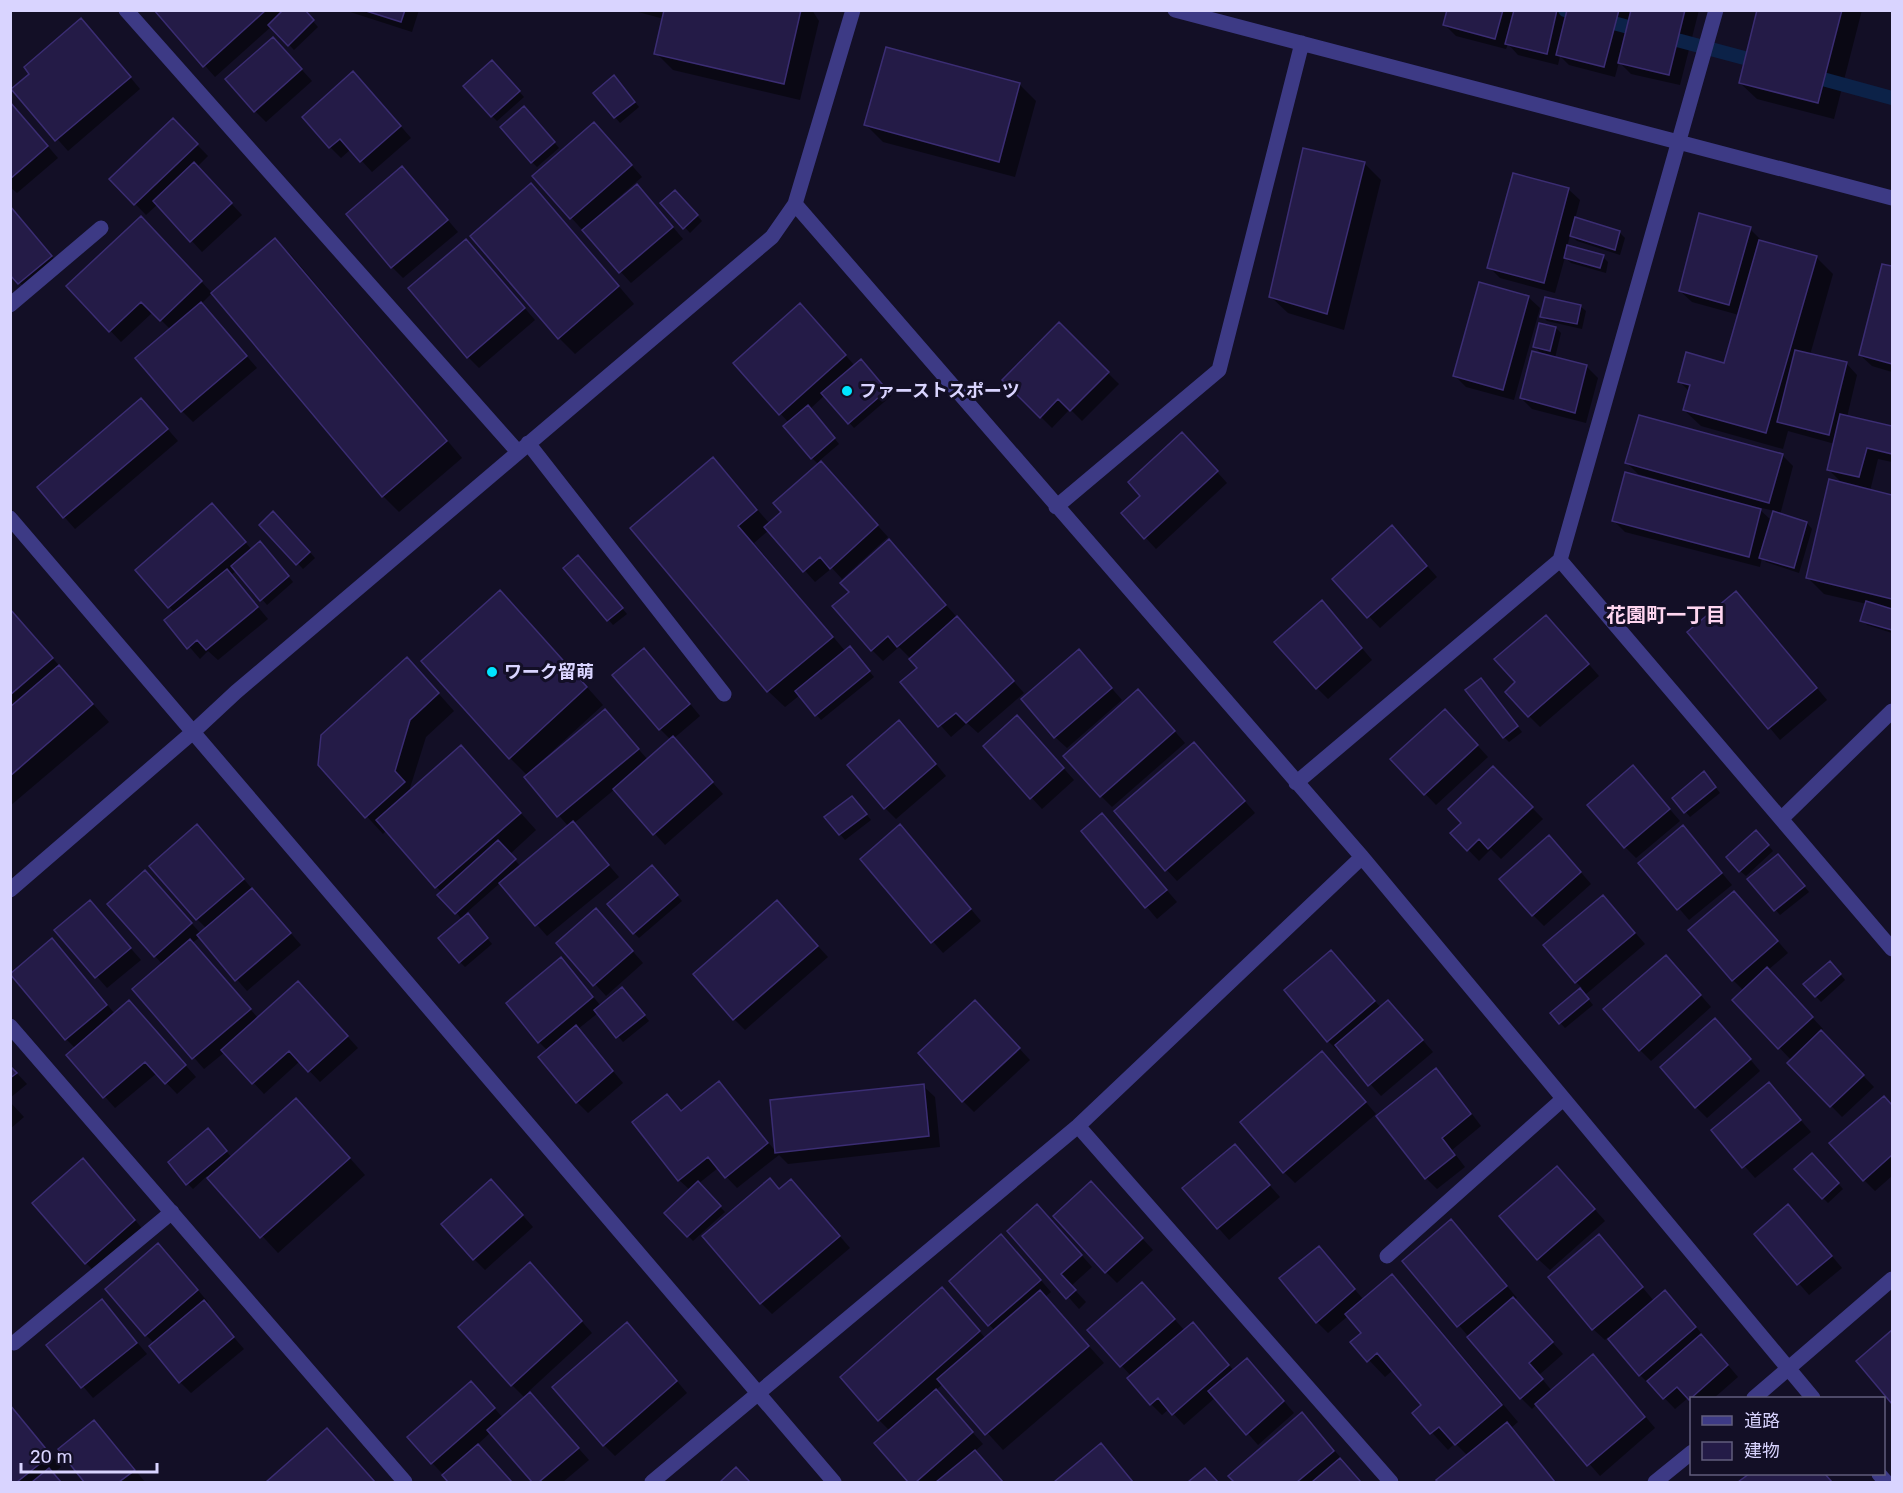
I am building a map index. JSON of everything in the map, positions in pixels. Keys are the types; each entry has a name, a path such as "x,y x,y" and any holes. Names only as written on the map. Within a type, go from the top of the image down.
{"street":[{"path":"126,10 523,448 724,694"},
{"path":"10,890 193,732 245,684 772,237 795,204 853,10"},
{"path":"1175,10 1893,198"},
{"path":"1296,783 1560,560 1716,10"},
{"path":"1056,507 1219,370 1302,44"},
{"path":"795,204 1362,857 1813,1397"},
{"path":"10,305 101,228"},
{"path":"10,518 834,1482"},
{"path":"1560,560 1893,949"},
{"path":"1781,819 1893,711"},
{"path":"652,1482 1078,1126 1362,857"},
{"path":"10,1026 405,1482"},
{"path":"1387,1257 1563,1099"},
{"path":"1078,1126 1391,1482"},
{"path":"14,1343 172,1212"},
{"path":"1755,1397 1893,1279"},
{"path":"1655,1482 1690,1454"}],"building":[{"path":"154,10 266,10 203,67"},
{"path":"283,10 305,10 314,20 288,46 268,25"},
{"path":"363,10 405,10 401,22"},
{"path":"664,10 801,10 784,84 654,54"},
{"path":"1447,10 1503,10 1495,39 1443,25"},
{"path":"1514,10 1557,10 1547,54 1505,44"},
{"path":"1567,10 1619,10 1604,67 1556,55"},
{"path":"1631,10 1685,10 1669,75 1618,63"},
{"path":"1757,10 1842,10 1818,103 1739,83"},
{"path":"81,18 131,77 55,141 11,89 29,74 24,67"},
{"path":"273,37 302,69 254,112 225,79"},
{"path":"886,47 1020,83 999,162 864,125"},
{"path":"492,60 520,91 491,117 463,86"},
{"path":"353,71 401,126 360,162 340,139 329,148 302,117"},
{"path":"614,75 635,102 614,118 593,93"},
{"path":"10,102 48,146 10,179"},
{"path":"524,106 555,142 531,163 500,127"},
{"path":"173,118 198,144 134,205 109,179"},
{"path":"594,122 632,165 570,219 532,176"},
{"path":"1303,148 1365,162 1327,314 1269,297"},
{"path":"194,162 232,203 190,242 153,201"},
{"path":"402,166 448,220 391,268 346,214"},
{"path":"1513,173 1569,188 1544,283 1487,268"},
{"path":"531,183 619,286 558,339 470,236"},
{"path":"637,184 673,227 619,273 582,230"},
{"path":"675,190 698,215 683,229 660,203"},
{"path":"10,206 52,256 18,284 10,275"},
{"path":"1699,213 1751,227 1729,305 1679,291"},
{"path":"141,216 202,281 160,321 141,302 109,332 66,286"},
{"path":"1575,217 1620,231 1615,250 1570,236"},
{"path":"275,238 447,441 382,497 211,293"},
{"path":"466,239 525,308 467,358 408,288"},
{"path":"1759,240 1817,256 1766,433 1683,410 1690,385 1678,382 1686,352 1724,363"},
{"path":"1567,245 1604,255 1600,268 1564,258"},
{"path":"1882,264 1892,266 1892,364 1859,355"},
{"path":"1479,282 1529,296 1503,390 1453,376"},
{"path":"1545,297 1581,305 1577,324 1540,317"},
{"path":"201,302 247,356 181,412 135,358"},
{"path":"800,303 846,355 779,415 733,363"},
{"path":"1059,322 1109,372 1070,411 1058,399 1040,418 1002,380"},
{"path":"1539,323 1556,327 1550,351 1533,347"},
{"path":"1795,350 1847,362 1829,435 1777,422"},
{"path":"1532,351 1587,365 1575,413 1520,398"},
{"path":"861,359 887,390 848,424 821,393"},
{"path":"141,398 168,429 63,518 37,487"},
{"path":"808,405 835,438 811,459 783,426"},
{"path":"1840,414 1892,426 1892,454 1867,448 1859,477 1827,470"},
{"path":"1639,415 1783,454 1769,503 1625,463"},
{"path":"1182,432 1218,471 1144,539 1121,513 1140,496 1128,482"},
{"path":"713,457 757,510 738,526 833,637 767,692 630,528"},
{"path":"821,461 878,525 830,569 820,557 803,572 764,527 781,512 773,503"},
{"path":"1625,472 1761,509 1749,557 1612,521"},
{"path":"1829,479 1892,495 1892,599 1806,578"},
{"path":"212,503 246,542 168,608 135,570"},
{"path":"273,511 310,552 296,565 259,525"},
{"path":"1773,511 1807,522 1794,568 1759,558"},
{"path":"1392,525 1427,566 1367,618 1332,579"},
{"path":"889,539 946,605 897,647 888,636 871,651 832,606 849,592 840,583"},
{"path":"260,541 289,576 260,601 231,566"},
{"path":"578,555 623,608 607,621 563,568"},
{"path":"227,569 258,607 206,650 197,640 187,649 164,620"},
{"path":"500,590 587,687 509,759 421,661"},
{"path":"1736,591 1817,688 1768,729 1687,632"},
{"path":"1322,600 1362,648 1316,689 1274,642"},
{"path":"1866,601 1892,609 1892,630 1860,621"},
{"path":"10,609 53,658 10,695"},
{"path":"1546,615 1589,664 1528,717 1505,692 1515,682 1494,659"},
{"path":"957,616 1014,681 966,723 956,713 938,727 900,682 917,668 909,659"},
{"path":"850,646 870,671 815,716 795,691"},
{"path":"644,648 690,704 659,730 612,675"},
{"path":"1079,649 1112,688 1054,738 1021,699"},
{"path":"407,657 439,693 410,720 395,771 405,782 365,818 318,765 321,735"},
{"path":"59,665 93,704 10,776 10,707"},
{"path":"1481,678 1518,726 1503,738 1465,690"},
{"path":"1138,689 1175,731 1100,797 1063,756"},
{"path":"605,709 639,749 557,817 524,777"},
{"path":"1445,709 1478,745 1424,795 1390,759"},
{"path":"1017,715 1064,768 1030,799 983,746"},
{"path":"899,720 936,764 884,809 847,765"},
{"path":"673,736 713,782 653,835 613,789"},
{"path":"1194,742 1245,801 1165,871 1114,811"},
{"path":"461,745 521,813 435,888 376,820"},
{"path":"1633,765 1670,809 1624,848 1587,805"},
{"path":"1493,766 1533,807 1488,849 1479,839 1467,851 1450,833 1461,823 1448,809"},
{"path":"1704,771 1716,787 1684,813 1672,798"},
{"path":"852,796 867,814 839,835 824,817"},
{"path":"1102,813 1167,890 1145,908 1081,831"},
{"path":"573,821 609,865 535,926 499,883"},
{"path":"197,824 244,879 196,920 149,866"},
{"path":"900,824 971,909 931,943 860,859"},
{"path":"1683,825 1722,873 1677,910 1638,863"},
{"path":"1756,830 1769,845 1739,872 1726,857"},
{"path":"1549,835 1581,872 1532,916 1499,879"},
{"path":"498,840 516,859 455,914 437,895"},
{"path":"1778,854 1805,886 1774,911 1747,879"},
{"path":"652,865 678,895 633,934 607,904"},
{"path":"145,870 192,923 154,957 107,904"},
{"path":"252,888 291,933 235,981 197,935"},
{"path":"1734,891 1778,941 1732,981 1688,930"},
{"path":"1603,895 1635,933 1575,983 1543,945"},
{"path":"90,900 131,948 95,978 54,930"},
{"path":"777,900 818,946 733,1020 693,974"},
{"path":"596,908 633,951 593,986 556,943"},
{"path":"468,913 488,938 459,963 438,938"},
{"path":"52,938 107,1005 65,1040 10,974"},
{"path":"190,939 251,1009 192,1059 132,989"},
{"path":"1331,950 1375,1001 1327,1042 1284,990"},
{"path":"1666,955 1701,995 1639,1051 1603,1009"},
{"path":"561,957 593,997 538,1043 506,1003"},
{"path":"1830,961 1841,974 1815,997 1803,984"},
{"path":"1767,967 1813,1017 1778,1049 1732,1000"},
{"path":"298,981 348,1036 308,1072 289,1051 252,1084 221,1050"},
{"path":"622,987 645,1015 616,1038 594,1010"},
{"path":"1580,988 1589,999 1559,1024 1550,1013"},
{"path":"129,1000 186,1065 165,1084 145,1062 103,1098 66,1055"},
{"path":"975,1000 1020,1048 962,1102 918,1053"},
{"path":"1388,1000 1423,1040 1368,1086 1335,1045"},
{"path":"1715,1018 1751,1059 1695,1108 1660,1067"},
{"path":"576,1025 613,1071 576,1103 538,1057"},
{"path":"1821,1030 1864,1075 1830,1107 1787,1063"},
{"path":"1322,1051 1366,1102 1283,1173 1240,1122"},
{"path":"10,1066 17,1073 10,1078"},
{"path":"1436,1068 1471,1114 1442,1138 1455,1155 1425,1179 1376,1116"},
{"path":"719,1081 768,1143 725,1178 708,1157 678,1181 632,1122 667,1094 681,1111"},
{"path":"1769,1082 1801,1120 1742,1168 1711,1130"},
{"path":"924,1084 929,1136 775,1153 770,1100"},
{"path":"1884,1096 1892,1105 1892,1155 1863,1181 1829,1143"},
{"path":"296,1098 350,1158 260,1238 207,1178"},
{"path":"208,1128 227,1151 186,1185 168,1162"},
{"path":"1235,1144 1270,1185 1217,1229 1182,1188"},
{"path":"1812,1153 1839,1183 1822,1199 1794,1169"},
{"path":"83,1158 135,1220 85,1264 32,1203"},
{"path":"1557,1166 1595,1209 1537,1260 1499,1216"},
{"path":"770,1178 779,1189 791,1179 840,1236 760,1304 702,1236"},
{"path":"491,1179 523,1215 473,1260 441,1224"},
{"path":"698,1181 721,1206 687,1237 664,1213"},
{"path":"1091,1181 1143,1238 1105,1273 1053,1216"},
{"path":"1037,1204 1082,1255 1061,1274 1076,1290 1066,1299 1007,1231"},
{"path":"1788,1204 1832,1256 1797,1285 1754,1234"},
{"path":"1451,1219 1507,1286 1457,1327 1402,1261"},
{"path":"1001,1234 1041,1280 988,1326 949,1281"},
{"path":"1599,1234 1643,1287 1592,1330 1548,1277"},
{"path":"158,1243 198,1290 145,1336 105,1289"},
{"path":"1319,1246 1355,1289 1316,1323 1279,1278"},
{"path":"530,1262 582,1321 511,1386 458,1327"},
{"path":"1392,1274 1502,1405 1455,1445 1439,1427 1430,1434 1412,1413 1421,1405 1377,1353 1367,1362 1350,1342 1361,1333 1345,1314"},
{"path":"1142,1282 1175,1319 1120,1367 1087,1330"},
{"path":"942,1287 980,1331 878,1421 840,1377"},
{"path":"1040,1290 1089,1346 985,1435 937,1379"},
{"path":"1665,1290 1696,1327 1639,1376 1608,1339"},
{"path":"1513,1297 1553,1342 1529,1363 1543,1379 1520,1399 1467,1337"},
{"path":"102,1299 137,1343 81,1388 46,1345"},
{"path":"204,1300 234,1337 179,1383 149,1346"},
{"path":"627,1322 677,1381 603,1446 552,1387"},
{"path":"1193,1322 1229,1365 1172,1415 1158,1398 1150,1405 1127,1378"},
{"path":"1892,1330 1892,1404 1856,1361"},
{"path":"1701,1334 1728,1365 1689,1400 1677,1387 1663,1399 1647,1381"},
{"path":"1593,1354 1645,1417 1587,1466 1535,1404"},
{"path":"1247,1358 1284,1401 1246,1435 1208,1391"},
{"path":"471,1381 495,1408 431,1464 407,1437"},
{"path":"936,1389 973,1432 916,1482 908,1482 874,1443"},
{"path":"530,1392 579,1448 539,1482 532,1482 487,1430"},
{"path":"10,1405 51,1455 17,1482 10,1482"},
{"path":"1302,1412 1334,1451 1297,1482 1234,1482 1228,1476"},
{"path":"94,1420 135,1470 119,1482 84,1482 58,1449"},
{"path":"1507,1422 1555,1482 1438,1482 1436,1480"},
{"path":"327,1428 375,1482 266,1482"},
{"path":"1101,1443 1133,1482 1054,1482"},
{"path":"478,1444 512,1482 448,1482 442,1475"},
{"path":"975,1450 1003,1482 936,1482"},
{"path":"1340,1458 1361,1482 1312,1482"},
{"path":"736,1467 750,1482 720,1482"},
{"path":"49,1468 61,1482 32,1482"},
{"path":"1205,1468 1218,1482 1188,1482"},
{"path":"1748,1475 1826,1475 1832,1482 1738,1482"}],"waterway":[{"path":"1565,10 1763,63"},
{"path":"1808,75 1892,98"}],"place":[{"name":"ファーストスポーツ","path":"847,391"},
{"name":"ワーク留萌","path":"492,672"}],"district":[{"name":"花園町一丁目","path":"1666,615"}]}
